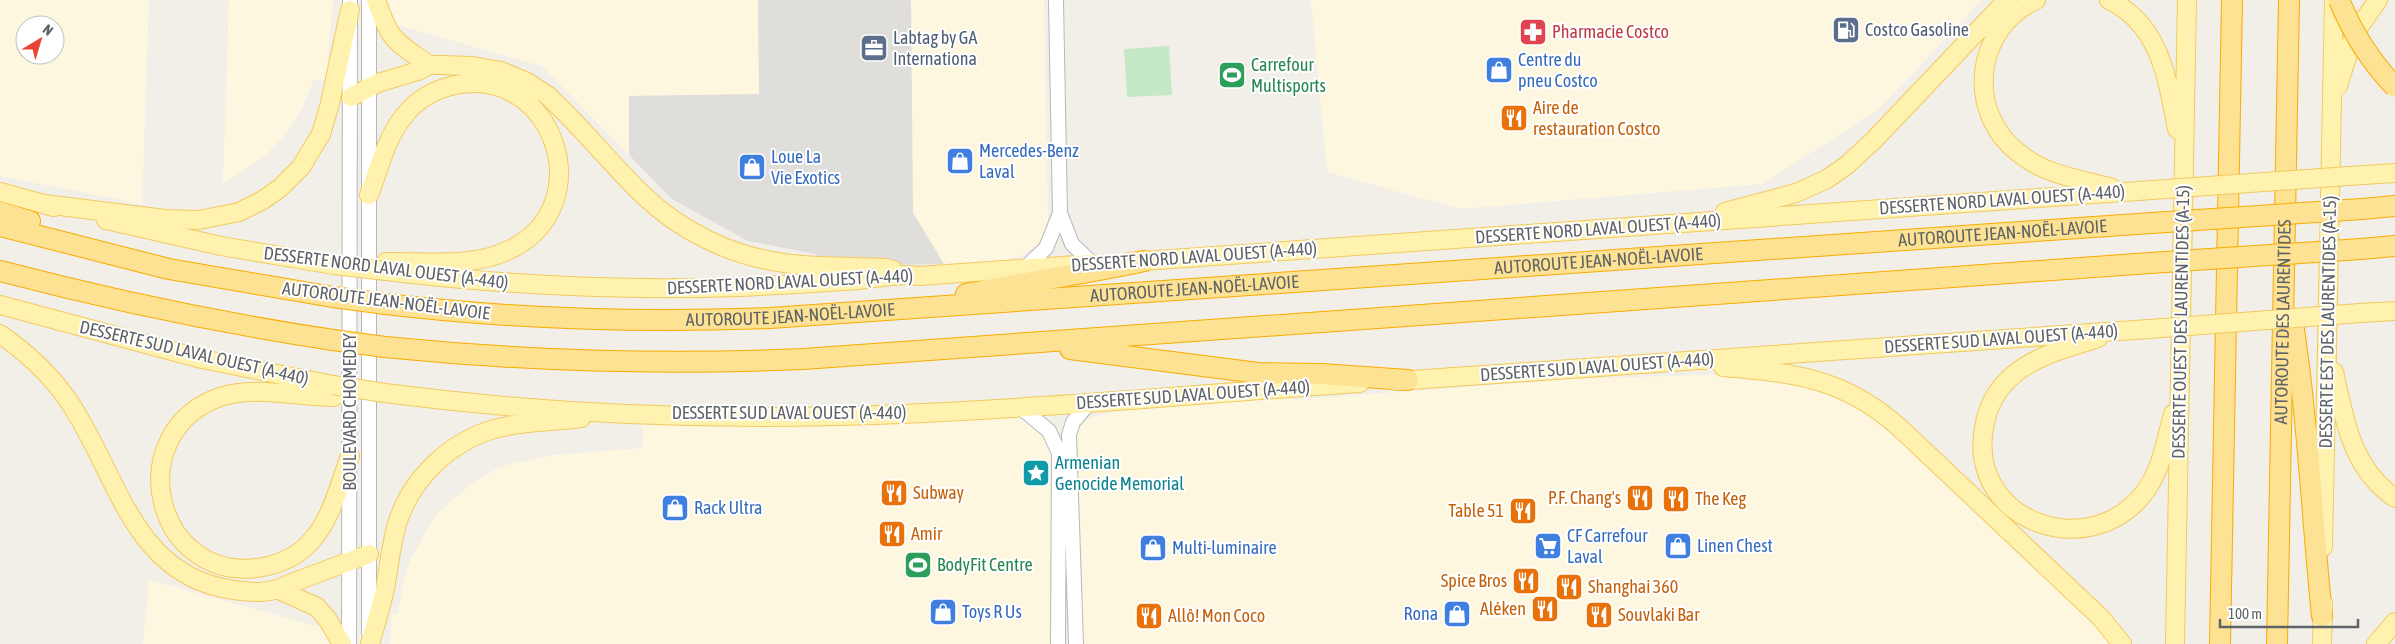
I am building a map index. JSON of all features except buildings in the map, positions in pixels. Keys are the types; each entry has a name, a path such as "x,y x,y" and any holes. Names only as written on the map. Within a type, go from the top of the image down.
{"highway":[{"path":"2220,644 2232,0"},
{"name":"AUTOROUTE DES LAURENTIDES","path":"2277,644 2290,0"},
{"path":"2339,0 2349,24 2358,38 2395,87"},
{"name":"AUTOROUTE JEAN-NOËL-LAVOIE","path":"0,226 169,268 333,297 489,314 629,320 750,318 884,311 2395,206"},
{"path":"0,212 169,268"},
{"path":"0,271 195,317 385,347 551,360 680,362 812,358 1021,344 2395,246"},
{"path":"884,311 1144,261"},
{"path":"2285,272 2302,379 2312,516 2322,616"},
{"path":"1021,344 1163,359 1258,373 1321,374 1408,380"}],"main road":[{"path":"376,0 386,29 394,40 429,65"},
{"path":"1686,222 1786,197 1837,173 1874,141 2007,0"},
{"path":"2036,0 2026,5 2005,22 1988,50 1984,67 1983,85 1985,102 1992,120 2007,142 2037,165 2056,173 2127,192"},
{"path":"2109,0 2136,19 2157,49 2167,76 2184,161"},
{"name":"DESSERTE OUEST DES LAURENTIDES (A-15)","path":"2175,644 2187,0"},
{"name":"DESSERTE EST DES LAURENTIDES (A-15)","path":"2322,644 2334,0"},
{"path":"2332,106 2354,34 2378,0"},
{"path":"44,204 194,220 229,215 263,200 280,188 301,167 321,134 329,107 350,5"},
{"path":"351,97 368,88 429,65 491,69 511,74 535,86 555,103 653,204 678,223 716,244 750,256 783,263 886,268 902,273"},
{"path":"369,195 388,144 404,115 425,97 451,86 483,84 515,94 541,117 556,148 559,171 554,202 538,228 520,244 491,257 466,261 386,267"},
{"name":"DESSERTE NORD LAVAL OUEST (A-440)","path":"0,192 198,241 334,265 386,267 492,282 652,288 812,283 872,279 902,273 919,276 1144,261 2391,172"},
{"name":"DESSERTE SUD LAVAL OUEST (A-440)","path":"0,305 202,359 334,391 618,413 821,416 1090,402 2395,311"},
{"path":"2364,313 2395,318"},
{"path":"2119,331 2060,350 2029,364 2004,384 1992,401 1983,432 1984,460 1994,485 2013,508 2040,524 2062,529 2092,527 2120,516 2141,496 2156,474 2180,387"},
{"path":"0,334 38,365 68,401 141,535 163,560 192,578 217,587 242,591 279,590 316,607 328,620 342,644"},
{"path":"2328,347 2345,427 2353,449 2371,477 2395,498"},
{"path":"1668,362 1783,372 1829,384 1865,402 1901,429 2095,613 2122,644"},
{"path":"334,391 247,392 219,398 198,409 180,425 164,452 159,484 164,509 180,538 206,559 224,566 240,568 272,565 295,555 314,538 326,519 350,456"},
{"path":"370,644 384,590 398,521 414,489 434,464 461,444 494,429 618,413"},
{"path":"279,590 289,584 369,554"},
{"path":"2376,644 2395,622"}],"street":[{"name":"BOULEVARD CHOMEDEY","path":"369,0 370,644"},
{"path":"1056,0 1060,213 1072,244 1093,264"},
{"name":"BOULEVARD CHOMEDEY","path":"349,644 350,5"},
{"path":"1025,268 1046,248 1060,213"},
{"path":"1076,644 1069,440 1073,422 1090,402"},
{"path":"1020,406 1049,431 1059,453 1058,644"}],"shaded area":[{"path":"0,0 149,0 142,204 0,176"},
{"path":"229,0 333,0 326,80 314,80 300,113 289,130 264,157 223,184"},
{"path":"384,0 758,0 759,94 629,96 629,155 542,66 390,23"},
{"path":"758,0 911,0 913,213 944,264 887,265 817,261 816,254 748,241 672,199 629,155 629,96 759,94"},
{"path":"911,0 1044,0 1048,220 1040,242 1022,256 1009,258 1008,261 944,264 913,213"},
{"path":"1311,0 1982,0 1878,110 1762,184 1461,209 1327,172"},
{"path":"1736,374 1772,375 1862,404 2116,644 1081,644 1074,435 1081,423 1092,417 1123,410 1291,397 1292,400 1572,379"},
{"path":"1013,417 1029,420 1037,424 1053,448 1055,498 1052,525 1052,644 390,644 391,614 398,614 403,582 410,561 427,529 437,514 467,487 498,468 554,455 642,448 643,430 639,425 852,425"},
{"path":"149,580 327,629 332,644 143,644"}],"green space":[{"path":"1169,46 1172,95 1127,97 1124,49"}],"place":[{"name":"Costco Gasoline","path":"1846,30"},
{"name":"Pharmacie Costco","path":"1533,32"},
{"name":"Labtag by GA Internationa","path":"874,48"},
{"name":"Centre du pneu Costco","path":"1499,70"},
{"name":"Carrefour Multisports","path":"1232,75"},
{"name":"Aire de restauration Costco","path":"1514,118"},
{"name":"Mercedes-Benz Laval","path":"960,161"},
{"name":"Loue La Vie Exotics","path":"752,167"},
{"name":"Armenian Genocide Memorial","path":"1036,473"},
{"name":"Subway","path":"894,493"},
{"name":"P.F. Chang's","path":"1640,498"},
{"name":"The Keg","path":"1676,499"},
{"name":"Rack Ultra","path":"675,508"},
{"name":"Table 51","path":"1523,511"},
{"name":"Amir","path":"892,534"},
{"name":"CF Carrefour Laval","path":"1548,546"},
{"name":"Linen Chest","path":"1678,546"},
{"name":"Multi-luminaire","path":"1153,548"},
{"name":"BodyFit Centre","path":"918,565"},
{"name":"Spice Bros","path":"1526,581"},
{"name":"Shanghai 360","path":"1569,587"},
{"name":"Aléken","path":"1545,609"},
{"name":"Toys R Us","path":"943,612"},
{"name":"Rona","path":"1457,614"},
{"name":"Souvlaki Bar","path":"1599,615"},
{"name":"Allô! Mon Coco","path":"1149,616"}]}
